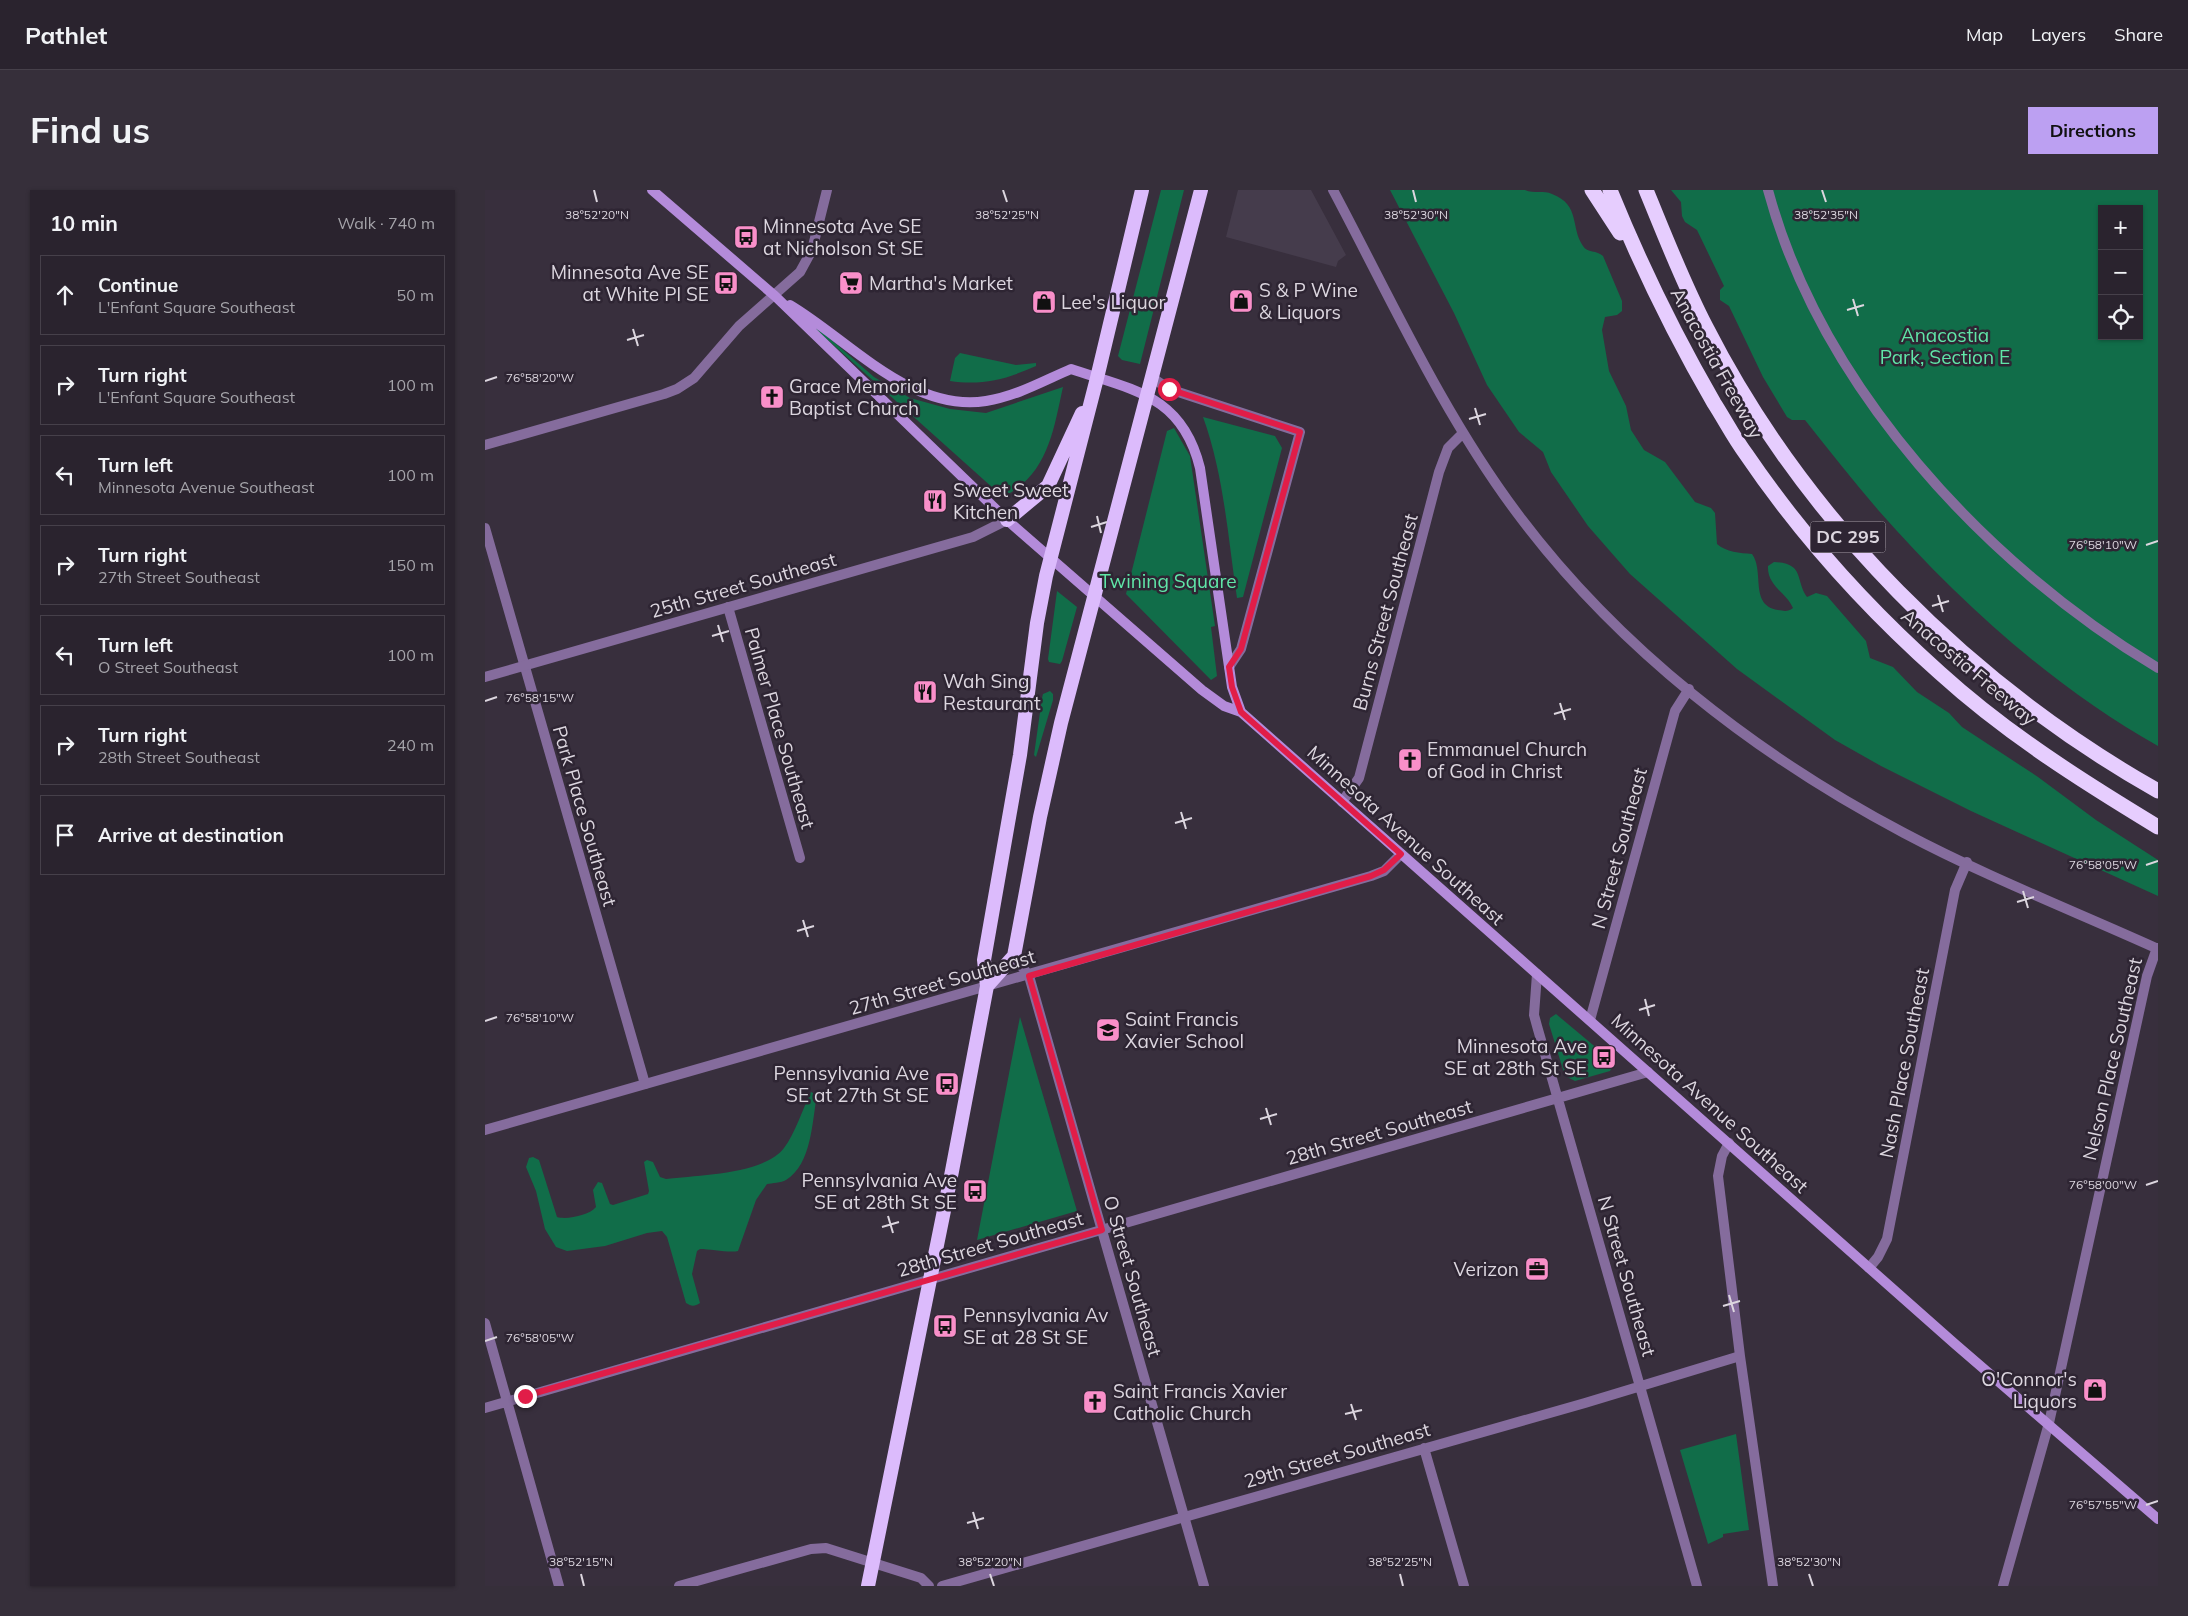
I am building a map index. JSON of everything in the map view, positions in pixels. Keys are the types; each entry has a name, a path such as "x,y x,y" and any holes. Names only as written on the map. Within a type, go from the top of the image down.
{"highway":[{"path":"868,1586 931,1279 987,986 984,960 1020,755 1037,623 1050,558 1097,378 1142,190"},
{"path":"987,986 1014,956 1040,817 1093,596 1201,190"},
{"path":"1592,190 1641,265"},
{"name":"Anacostia Freeway","path":"1610,190 1641,265 1676,334 1745,453 1785,509 1830,564 1890,628 1941,675 2007,728 2085,782 2158,827"},
{"name":"Anacostia Freeway","path":"1646,190 1706,327 1750,402 1792,467 1853,544 1913,605 1984,670 2054,724 2158,791"},
{"path":"1007,520 1048,486 1097,378"}],"main road":[{"name":"Minnesota Avenue Southeast","path":"652,190 775,296 1007,520 1093,596 1202,690 1224,706 1241,712 1869,1268 2158,1519"},
{"name":"Minnesota Avenue Southeast","path":"775,296 818,321 900,382 938,397 973,402 999,398 1026,389 1071,369 1146,394 1176,417 1186,431 1197,455 1232,687 1241,712"}],"street":[{"path":"485,445 677,389 694,378 739,326 800,272 811,250 827,190"},
{"path":"1333,190 1435,384 1463,433 1517,513 1572,582 1604,616 1689,689 1759,743 1830,790 1903,832 2157,948"},
{"path":"1768,190 1780,232 1816,313 1846,364 1893,431 1922,468 1964,516 2024,571 2085,619 2158,668"},
{"path":"1151,377 1169,389 1300,432 1241,649 1229,667"},
{"name":"Burns Street Southeast","path":"1342,802 1359,778 1439,472 1448,448 1463,433"},
{"name":"25th Street Southeast","path":"485,677 973,537 1007,520"},
{"name":"Park Place Southeast","path":"485,528 645,1084"},
{"name":"Palmer Place Southeast","path":"728,607 799,858"},
{"name":"N Street Southeast","path":"1589,1020 1675,710 1689,689"},
{"name":"27th Street Southeast","path":"485,1130 987,986 1029,976 1371,876 1384,870 1401,854"},
{"name":"Nash Place Southeast","path":"1869,1268 1878,1257 1887,1240 1955,890 1967,862"},
{"name":"Nelson Place Southeast","path":"2003,1586 2049,1423 2147,976 2157,948"},
{"path":"1014,956 1029,976"},
{"name":"N Street Southeast","path":"1537,974 1535,1015 1697,1586"},
{"name":"O Street Southeast","path":"1029,976 1204,1586"},
{"name":"28th Street Southeast","path":"485,1408 1648,1072"},
{"path":"1729,1143 1722,1156 1718,1176 1740,1356 1773,1586"},
{"path":"485,1323 559,1586"},
{"name":"29th Street Southeast","path":"943,1586 1740,1356"},
{"path":"1425,1448 1464,1586"},
{"path":"679,1586 811,1548 826,1548 873,1562 921,1578 929,1586"}],"shaded area":[{"path":"1238,190 1311,190 1346,255 1338,261 1336,267 1226,237"}],"green space":[{"path":"1161,190 1184,190 1140,364 1122,360 1118,356"},
{"path":"1390,190 1525,190 1549,193 1567,204 1571,211 1579,239 1587,250 1603,256 1622,301 1622,311 1617,315 1605,317 1602,330 1609,371 1626,406 1631,430 1644,450 1665,462 1695,502 1711,508 1715,513 1717,544 1738,553 1752,554 1756,561 1760,595 1764,602 1769,607 1778,610 1788,611 1793,608 1771,579 1768,566 1774,562 1791,566 1798,574 1803,591 1807,597 1816,593 1827,596 1866,641 1870,658 1893,667 1917,692 1949,713 1962,727 2038,777 2096,820 2158,860 2158,896 1971,811 1881,766 1835,740 1737,669 1630,574 1588,526 1551,472 1543,452 1519,432 1487,385 1454,313"},
{"name":"Anacostia Park, Section E","path":"1671,190 2158,190 2158,746 2119,723 2081,697 2045,670 1974,609 1909,544 1869,500 1805,420 1792,420 1787,417 1763,377 1729,306 1720,300 1720,290 1724,286 1697,230 1685,222 1682,216 1681,202"},
{"path":"811,322 874,377 910,398 950,409 986,413 1063,387 1056,420 1039,464 1018,488 1003,497 810,324"},
{"path":"960,353 1016,365 1036,363 1036,366 1015,375 984,382 950,381 955,358"},
{"name":"Twining Square","path":"1203,417 1275,436 1282,448 1243,597 1237,598 1221,484"},
{"name":"Twining Square","path":"1174,428 1190,456 1215,626 1211,627 1217,676 1211,680 1126,594 1167,431"},
{"path":"1057,591 1077,607 1060,664 1049,662 1048,659"},
{"path":"1050,691 1053,694 1053,700 1036,757 1034,755 1042,698 1043,694"},
{"path":"1556,1014 1611,1060 1613,1066 1610,1071 1575,1081 1565,1076 1549,1024 1550,1018"},
{"path":"1020,1017 1077,1211 977,1240 1017,1032"},
{"path":"811,1092 817,1095 812,1129 806,1153 795,1173 784,1181 767,1184 756,1200 738,1251 700,1249 697,1251 692,1274 700,1303 693,1306 686,1303 667,1237 662,1231 647,1233 605,1246 567,1251 556,1247 545,1229 536,1191 526,1167 529,1158 533,1157 539,1160 557,1217 578,1216 596,1207 593,1190 598,1182 602,1183 610,1204 613,1205 648,1194 644,1162 647,1160 653,1162 660,1177 666,1179 712,1175 746,1169 761,1164 774,1157 784,1148"},
{"path":"1736,1434 1749,1530 1723,1534 1723,1537 1708,1544 1680,1450"}],"place":[{"name":"Minnesota Ave SE at Nicholson St SE","path":"746,237"},
{"name":"Minnesota Ave SE at White Pl SE","path":"726,283"},
{"name":"Martha's Market","path":"851,283"},
{"name":"S & P Wine & Liquors","path":"1241,301"},
{"name":"Lee's Liquor","path":"1044,302"},
{"name":"Grace Memorial Baptist Church","path":"772,397"},
{"name":"Sweet Sweet Kitchen","path":"935,501"},
{"name":"Wah Sing Restaurant","path":"925,692"},
{"name":"Emmanuel Church of God in Christ","path":"1410,760"},
{"name":"Saint Francis Xavier School","path":"1108,1030"},
{"name":"Minnesota Ave SE at 28th St SE","path":"1604,1057"},
{"name":"Pennsylvania Ave SE at 27th St SE","path":"947,1084"},
{"name":"Pennsylvania Ave SE at 28th St SE","path":"975,1191"},
{"name":"Verizon","path":"1537,1269"},
{"name":"Pennsylvania Av SE at 28 St SE","path":"945,1326"},
{"name":"O'Connor's Liquors","path":"2095,1390"},
{"name":"Saint Francis Xavier Catholic Church","path":"1095,1402"}],"route":[{"path":"525,1396 1102,1230 1029,976 1371,876 1384,870 1401,854 1241,712 1232,687 1229,667 1241,649 1300,432 1227,410 1169,389"}]}
